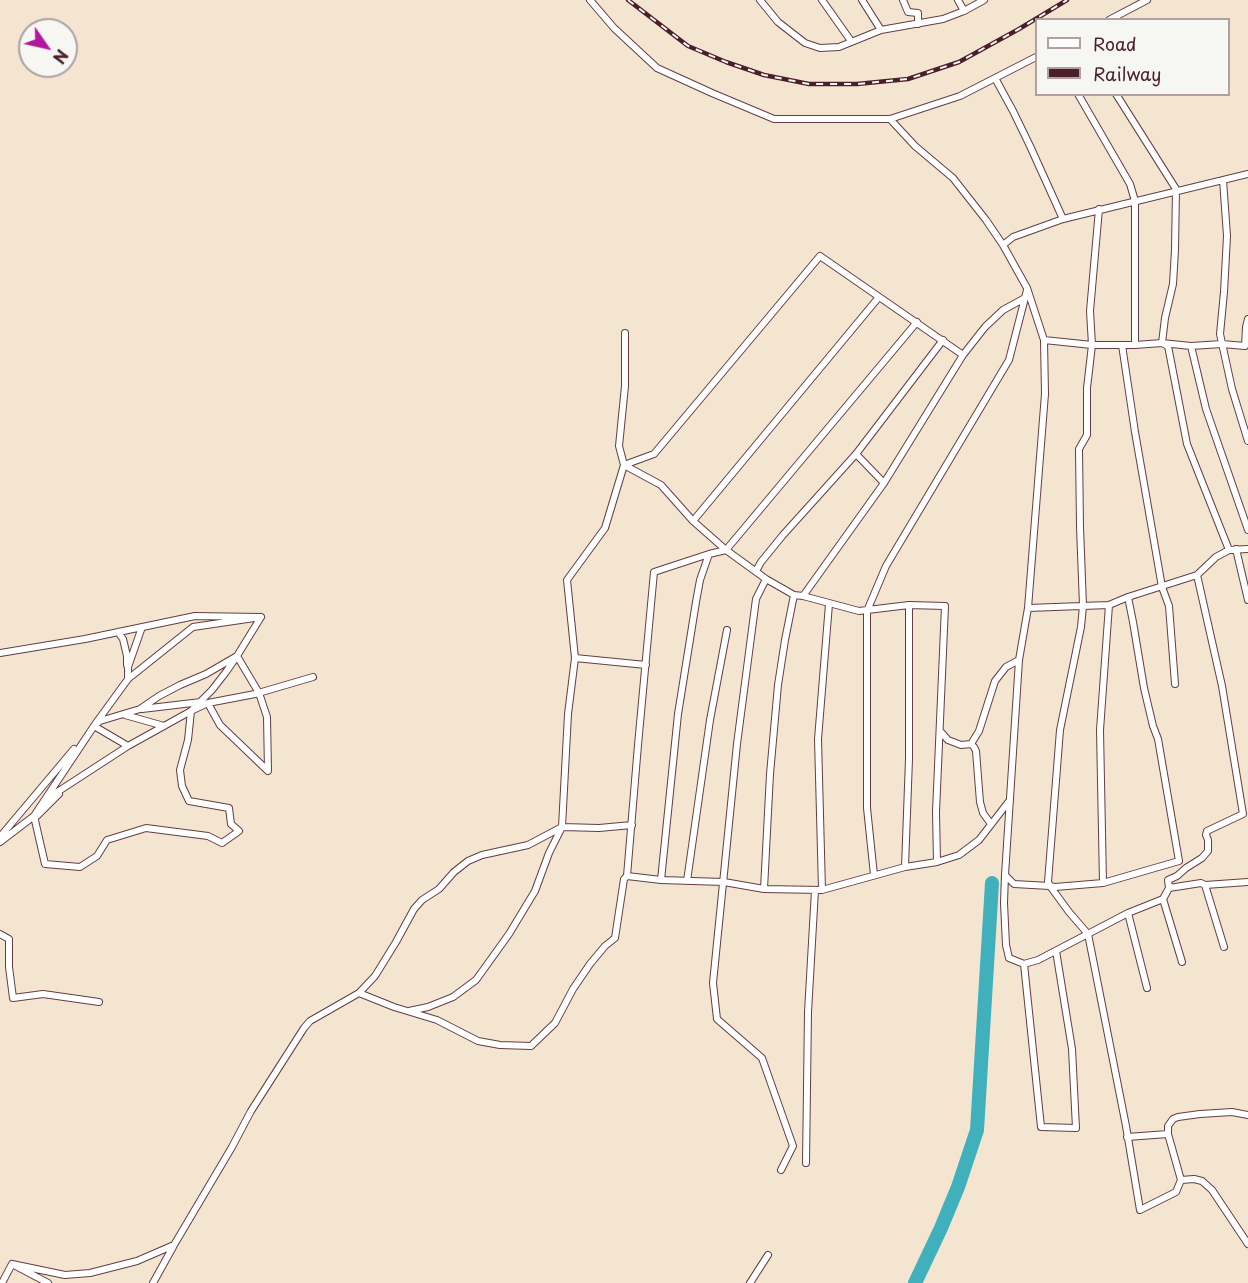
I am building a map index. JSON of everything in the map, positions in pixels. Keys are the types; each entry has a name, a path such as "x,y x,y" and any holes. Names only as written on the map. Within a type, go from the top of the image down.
{"street":[{"path":"590,0 614,28 657,68 774,119 890,119 960,96 1035,58"},
{"path":"760,0 778,22 805,43 820,48 839,46 881,30 943,19 984,0"},
{"path":"822,0 851,42"},
{"path":"862,0 881,30"},
{"path":"903,0 908,12 918,13 918,24"},
{"path":"958,0 964,11"},
{"path":"1113,18 1147,0"},
{"path":"995,78 1035,155 1063,219"},
{"path":"1079,96 1130,184 1135,201 1134,345"},
{"path":"1117,96 1172,181 1176,192 1173,284 1162,343"},
{"path":"890,119 915,146 953,178 986,220 1028,288 1044,340 1046,394 1028,608 1019,660 1005,875 1006,945 1009,957 1024,964 1038,960 1128,913 1163,899 1169,888 1168,880 1202,858 1208,851 1207,831 1243,814 1222,686 1197,575"},
{"path":"1003,245 1013,237 1063,219 1248,174"},
{"path":"1223,180 1227,236 1220,334 1232,389 1248,441"},
{"path":"1099,209 1090,312 1092,345 1087,435 1079,449 1083,606 1081,627 1060,730 1048,882 1088,934 1140,1210 1176,1192 1181,1180 1168,1134 1168,1126 1173,1119 1232,1112 1248,1115"},
{"path":"624,465 654,454 820,256 963,355"},
{"path":"874,875 867,808 867,611 886,566 1009,360 1028,288"},
{"path":"693,521 879,297"},
{"path":"803,596 884,483 963,355 985,327 1003,310 1025,298"},
{"path":"1044,340 1092,345 1162,343 1191,346 1222,344 1245,346 1248,319"},
{"path":"359,993 437,1020 478,1041 500,1045 531,1046 555,1023 584,972 605,946 615,938 624,879 627,876 654,572 726,550 917,322"},
{"path":"408,1011 428,1007 453,997 476,980 509,934 535,891 549,853 562,827 568,714 575,658 567,580 605,528 624,465 619,446 626,386 625,333"},
{"path":"756,571 783,535 856,454 943,340"},
{"path":"1162,343 1168,346 1187,444 1233,550 1248,600"},
{"path":"1122,345 1162,586 1169,606 1175,684"},
{"path":"1191,346 1206,410 1248,530"},
{"path":"856,454 884,483"},
{"path":"624,465 662,485 693,521 726,550 766,579 794,595 859,612 909,605 945,606 936,812 937,862"},
{"path":"1028,608 1109,605 1197,575 1216,557 1233,550 1248,549"},
{"path":"660,880 678,714 700,580 709,554"},
{"path":"766,579 756,599 730,803 713,983 717,1019 762,1058 793,1146 781,1170"},
{"path":"764,890 770,774 778,685 794,595"},
{"path":"1005,875 1014,884 1055,887 1103,883 1179,861 1158,739 1144,688 1128,597"},
{"path":"822,890 818,740 830,604"},
{"path":"904,867 909,759 909,605"},
{"path":"1103,883 1100,730 1109,605"},
{"path":"0,653 195,616 261,617"},
{"path":"261,617 226,672 191,711 188,740 180,771 182,786 189,801 229,808 231,824 239,831 222,843 208,836 146,828 107,840 97,856 80,867 45,864 34,817 93,727 128,680 193,627 261,617"},
{"path":"128,680 128,667 142,627"},
{"path":"687,881 703,763 727,630"},
{"path":"118,632 123,639 128,672"},
{"path":"210,707 220,725 268,771 267,717 259,693 237,656"},
{"path":"140,709 237,656"},
{"path":"575,658 646,665"},
{"path":"971,744 979,730 995,681 1006,667 1019,660"},
{"path":"45,800 128,746 208,703 259,693 313,677"},
{"path":"0,837 100,721 140,709 201,702"},
{"path":"123,714 164,726"},
{"path":"93,727 128,746"},
{"path":"940,731 948,740 961,745 971,744"},
{"path":"971,744 976,751 980,802 983,813 991,824"},
{"path":"0,842 34,817 69,784"},
{"path":"627,876 660,880 724,882 764,890 822,890 904,867 937,862 959,855 979,840 1010,800"},
{"path":"153,1283 251,1111 304,1028 310,1020 359,993 375,976 414,909 422,900 439,889 454,872 468,861 482,855 528,845 562,827 599,828 632,825"},
{"path":"1169,888 1202,883 1205,885 1248,882"},
{"path":"1205,885 1224,947"},
{"path":"806,1163 808,1012 815,890"},
{"path":"1163,899 1182,962"},
{"path":"1128,913 1147,988"},
{"path":"0,934 9,939 9,967 13,998 43,994 99,1002"},
{"path":"1024,964 1041,1127 1076,1128 1072,1049 1056,951"},
{"path":"1128,1137 1168,1134"},
{"path":"1181,1180 1202,1181 1212,1190 1248,1245"},
{"path":"12,1264 65,1275 90,1274 137,1261 174,1245"},
{"path":"750,1283 768,1255"},
{"path":"2,1283 12,1264"},
{"path":"12,1264 48,1283"}],"waterway":[{"path":"915,1283 958,1187 977,1130 992,883"}],"railway":[{"path":"628,0 688,46 764,75 809,84 857,84 908,79 959,62 1035,19"},
{"path":"1037,18 1067,0"}]}
